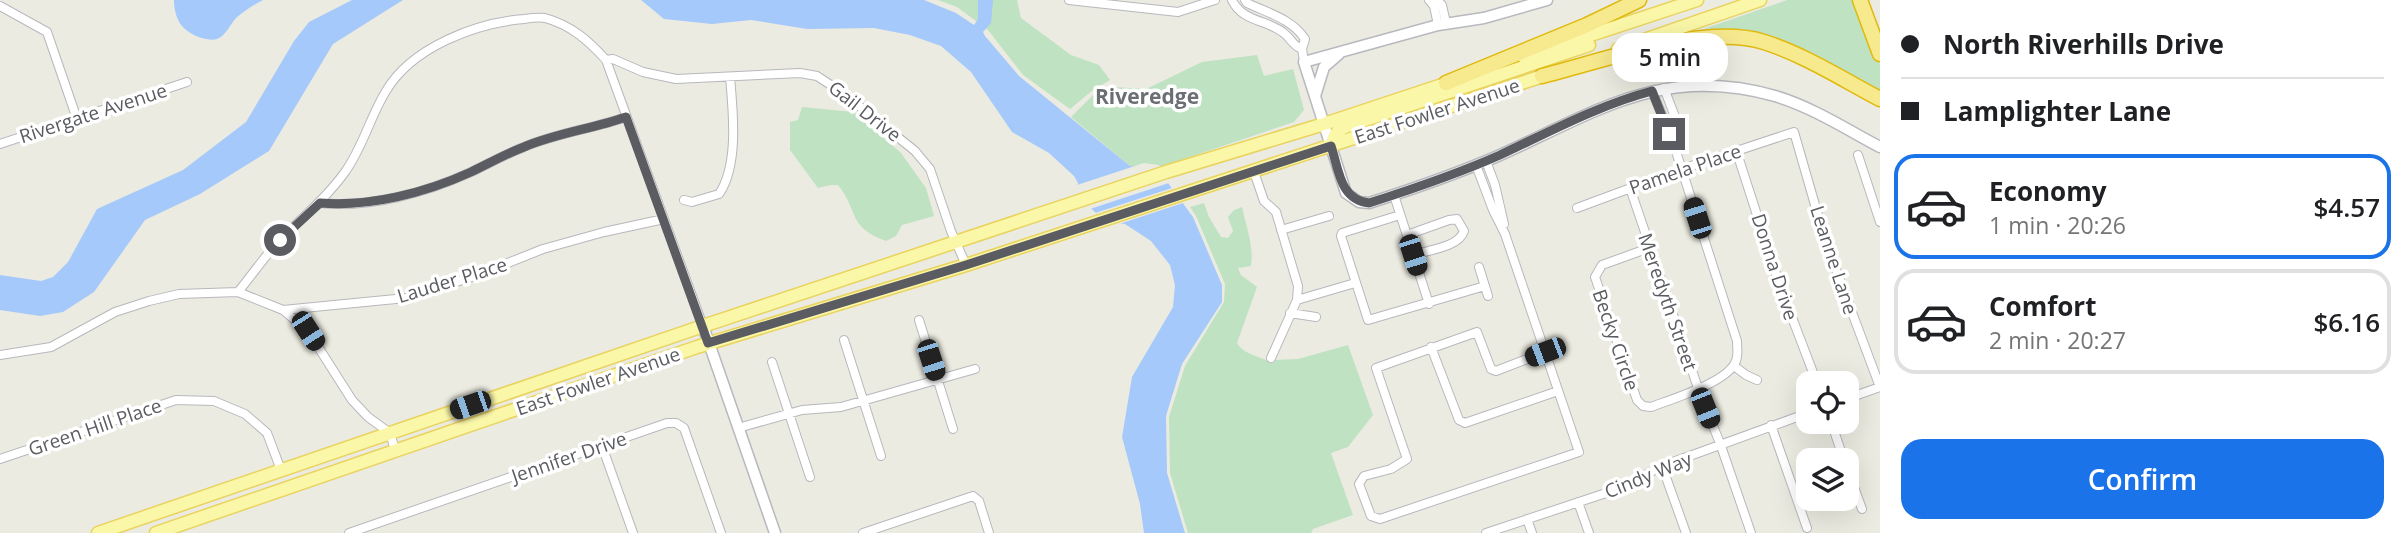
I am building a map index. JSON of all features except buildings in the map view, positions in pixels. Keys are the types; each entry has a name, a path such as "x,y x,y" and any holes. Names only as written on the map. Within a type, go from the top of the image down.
{"highway":[{"path":"1446,83 1587,25 1639,0"},
{"path":"1860,0 1880,54"},
{"path":"1542,76 1662,45 1725,36 1762,41 1804,58 1880,99"}],"main road":[{"name":"East Fowler Avenue","path":"99,533 703,326 1697,0"},
{"name":"East Fowler Avenue","path":"156,533 708,343 966,265 1254,172 1760,0"},
{"path":"1331,146 1334,135 1341,128 1631,30 1658,20 1674,8"}],"street":[{"path":"1069,0 1128,3 1178,12 1215,0"},
{"path":"1232,0 1244,16 1284,33 1295,47 1302,49"},
{"path":"1245,0 1290,22 1305,39 1302,49 1304,62 1346,193 1352,198 1369,203 1481,163 1626,98 1658,90 1715,86 1776,97 1804,107 1880,147"},
{"path":"1429,0 1442,24"},
{"path":"1437,0 1442,5 1442,24"},
{"path":"1304,62 1442,24 1484,18 1521,4 1547,0"},
{"path":"0,6 47,32 77,119"},
{"path":"0,355 63,343 115,313 149,300 178,293 239,292 280,240 320,203 346,171 358,152 386,90 415,60 453,38 506,20 542,17 564,25 589,41 606,60 775,533"},
{"path":"1315,96 1324,67 1343,51"},
{"name":"Gail Drive","path":"606,60 613,59 643,72 676,79 800,73 817,75 911,147 930,169 951,231 966,265"},
{"path":"684,201 692,202 719,194 731,167 730,77"},
{"name":"Rivergate Avenue","path":"0,144 187,82"},
{"path":"1658,90 1677,122 1672,139 1737,341 1738,357 1734,366 1757,380"},
{"path":"320,203 340,205 373,201 415,191 468,174 523,147 626,117"},
{"name":"Pamela Place","path":"1577,208 1736,150 1794,132"},
{"name":"Leanne Lane","path":"1794,132 1826,243 1880,387"},
{"name":"Donna Drive","path":"1736,150 1780,286 1812,371"},
{"path":"1858,155 1880,222"},
{"path":"1481,163 1495,185 1505,234 1579,452 1380,519 1371,516 1359,484 1361,480 1364,476 1391,468 1407,459 1376,368 1478,332 1491,369 1496,371 1545,352"},
{"path":"1254,172 1264,201 1276,212 1298,286 1297,300 1271,358"},
{"name":"Meredyth Street","path":"1630,188 1751,533"},
{"path":"1394,195 1429,303"},
{"path":"1400,215 1342,233 1341,236 1368,320 1485,286"},
{"path":"1281,230 1329,216"},
{"name":"Lauder Place","path":"239,292 283,310 406,298 475,276 543,249 664,219"},
{"path":"1407,235 1457,219 1464,231 1456,242 1413,255"},
{"name":"Becky Circle","path":"1649,248 1602,265 1595,277 1637,400 1643,406 1651,407 1698,388 1727,373 1734,366"},
{"path":"1479,267 1488,296"},
{"path":"1297,300 1355,283"},
{"path":"283,310 308,331 352,400 368,417 390,433 395,450"},
{"path":"1290,313 1317,317"},
{"path":"919,320 953,429"},
{"path":"844,340 881,456"},
{"path":"1431,347 1460,420 1465,423 1558,391"},
{"path":"772,362 810,477"},
{"path":"738,428 789,412 831,409 864,401 975,369"},
{"path":"1859,394 1880,387"},
{"name":"Green Hill Place","path":"0,459 176,400 214,401 245,414 267,433 281,470"},
{"name":"Cindy Way","path":"1486,533 1621,488 1662,466 1796,416"},
{"name":"Jennifer Drive","path":"349,533 676,423 684,428 721,533"},
{"path":"1771,425 1807,528"},
{"path":"603,446 633,533"},
{"path":"1662,466 1686,533"},
{"path":"863,533 973,496 979,501 989,533"},
{"path":"1859,501 1862,509"},
{"path":"1578,502 1589,533"},
{"path":"1527,519 1532,533"}],"green space":[{"path":"938,0 1017,0 1021,18 1071,55 1099,65 1110,80 1070,109 1023,75 988,30 957,7"},
{"path":"1787,0 1857,0 1880,64 1880,94 1790,47 1692,33"},
{"path":"1257,55 1264,76 1293,69 1304,110 1294,122 1157,168 1130,166 1071,117 1094,94 1114,87 1146,89 1202,62"},
{"path":"802,107 854,112 901,153 926,188 934,216 902,225 896,236 886,241 865,230 855,218 838,185 818,188 790,150 790,122 798,120"},
{"path":"1204,203 1221,237 1228,238 1233,231 1228,217 1234,210 1242,207 1252,259 1251,266 1238,268 1241,275 1257,287 1237,343 1240,347 1272,363 1274,360 1298,359 1348,345 1373,415 1348,447 1331,453 1353,515 1313,529 1311,533 1188,533 1170,473 1169,417 1185,366 1224,302 1225,284 1190,207"}],"water":[{"path":"174,0 263,0 236,18 223,35 213,40 198,37 185,29 177,17"},
{"path":"352,0 403,0 333,44 269,151 200,194 145,220 94,292 63,312 40,316 0,310 0,275 41,281 53,277 68,262 97,209 183,170 246,122 294,41 309,22"},
{"path":"641,0 924,0 956,13 974,25 978,19 978,0 993,0 991,23 983,32 985,36 1019,76 1130,166 1157,168 1193,217 1222,285 1222,302 1182,364 1166,416 1167,473 1185,533 1144,533 1140,504 1122,437 1132,377 1173,307 1175,285 1170,265 1151,241 1125,224 1105,221 1075,194 1078,183 1074,176 1049,153 1012,132 971,72 941,46 910,35 874,28 807,29 751,20 712,24 664,19"}],"pier":[{"path":"1144,163 1159,165 1172,182 1087,210 1072,195 1074,186"},
{"path":"1175,187 1186,202 1113,226 1103,224 1092,214"}],"district":[{"name":"Riveredge","path":"1147,97"}],"route":[{"path":"280,240 320,203 340,205 373,201 415,191 468,174 523,147 626,117 708,343 966,265 1331,146 1346,193 1359,202 1369,203 1459,172 1602,108 1652,91 1669,134"}]}
